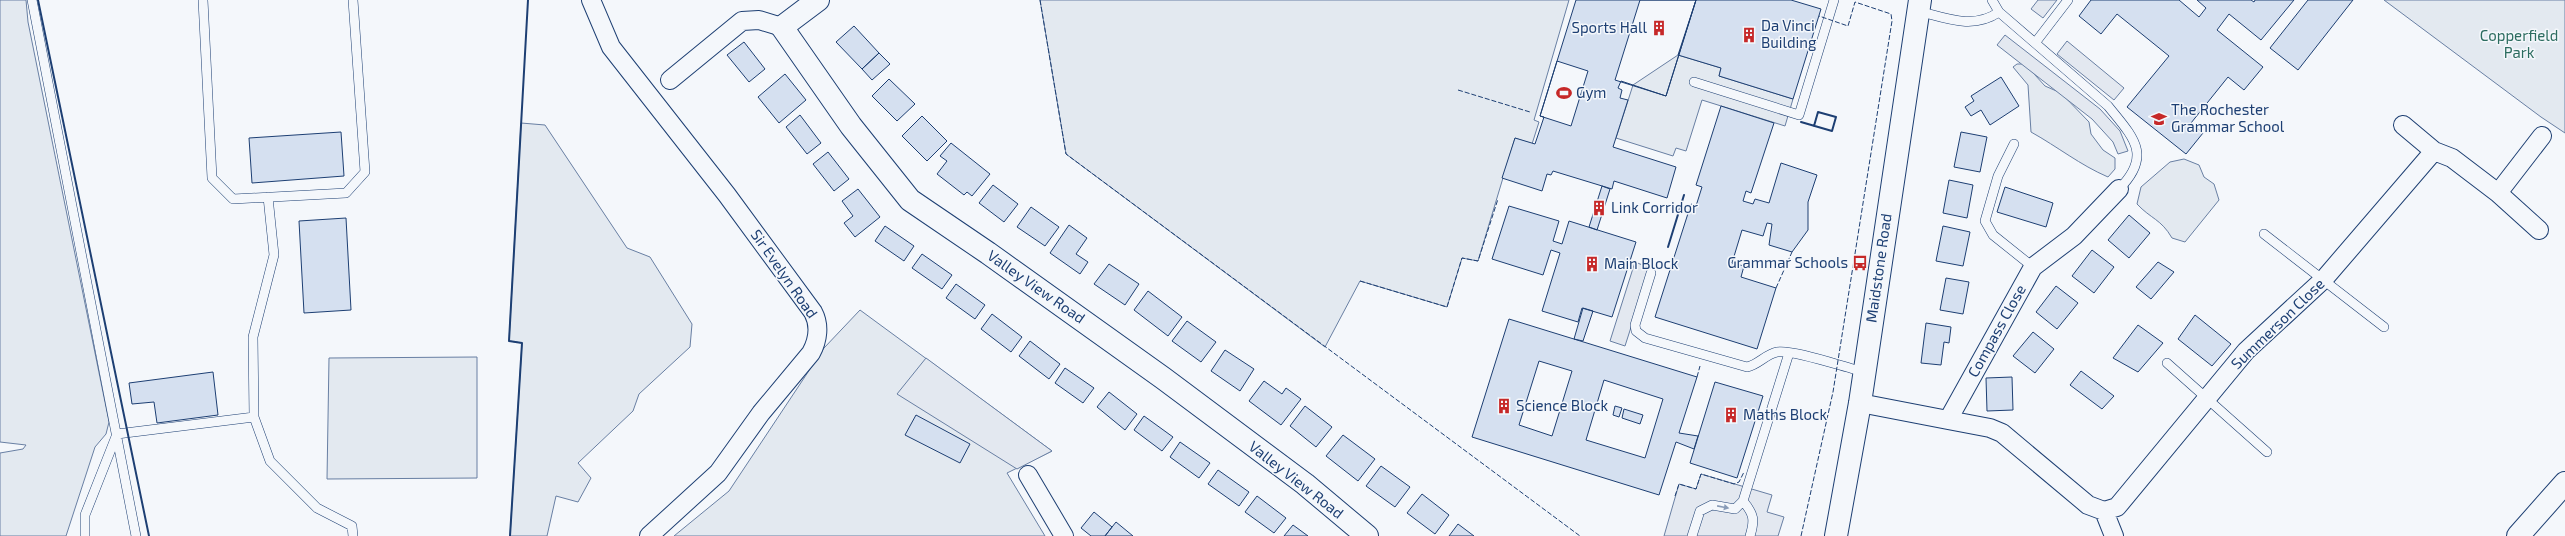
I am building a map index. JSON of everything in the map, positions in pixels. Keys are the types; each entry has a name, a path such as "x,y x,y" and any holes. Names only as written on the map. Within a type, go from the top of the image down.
{"street":[{"name":"Sir Evelyn Road","path":"591,0 612,47 736,207 813,312 818,323 815,344 811,353 761,413 718,473 649,536"},
{"path":"670,80 742,21 758,20 782,27 818,0"},
{"name":"Maidstone Road","path":"1836,536 1865,372 1919,6"},
{"name":"Valley View Road","path":"782,27 851,126 910,200 988,253 1163,378 1305,484 1364,535"},
{"path":"2403,125 2434,151 2452,158 2498,192 2539,230"},
{"path":"2498,192 2542,136"},
{"name":"Summerson Close","path":"2104,511 2117,507 2246,351 2324,280 2434,151"},
{"name":"Compass Close","path":"1948,420 2033,266 2074,236 2119,189"},
{"path":"1860,403 1990,428 2002,433 2088,505 2104,511 2114,536"},
{"path":"1028,475 1064,536"},
{"path":"2518,536 2565,483"}],"lane":[{"path":"32,0 136,536"},
{"path":"203,0 212,178 233,199 346,193 365,172 353,0"},
{"path":"1694,82 1799,115 1834,0"},
{"path":"1992,0 1999,12 2108,106 2134,142 2138,154 2138,162 2129,180 2119,189"},
{"path":"2035,43 2068,0"},
{"path":"1919,6 1964,22 1987,20 1999,12"},
{"path":"2014,144 1998,176 1985,221 1993,235 2033,266"},
{"path":"268,197 274,255 253,337 254,418 270,461 317,508 352,526 353,536"},
{"path":"2264,234 2384,327"},
{"path":"1651,273 1635,325 1639,335 1746,368 1756,365 1776,352 1789,353 1865,372"},
{"path":"1692,536 1700,511 1712,505 1735,509 1744,501 1789,353"},
{"path":"2167,363 2267,452"},
{"path":"117,434 254,418"},
{"path":"85,536 85,515 117,434"},
{"path":"1744,501 1753,513 1754,523 1750,536"}],"green space":[{"path":"0,0 26,0 28,22 109,422 106,434 95,447 66,536 0,536 0,453 23,449 26,445 0,442"},
{"path":"1040,0 1569,0 1534,120 1539,122 1532,144 1515,138 1478,261 1462,258 1447,307 1360,281 1325,347 1066,154"},
{"name":"Copperfield Park","path":"2384,0 2565,0 2565,133 2541,117"},
{"path":"1678,55 1721,68 1719,76 1793,99 1785,126 1702,100 1686,151 1676,148 1673,156 1616,138 1633,85"},
{"path":"2017,64 2025,64 2045,86 2061,93 2089,122 2091,134 2103,150 2115,158 2115,169 2108,177 2088,167 2031,132 2028,85 2013,67"},
{"path":"521,123 545,125 627,248 650,257 692,324 690,347 639,394 633,411 578,463 591,478 578,502 556,496 547,536 510,536 522,343 509,341"},
{"path":"2184,159 2199,165 2204,177 2214,184 2219,200 2185,242 2172,238 2160,223 2137,204 2141,187 2170,162"},
{"path":"860,310 1052,451 1007,473 1045,536 674,536 729,491 824,348"},
{"path":"477,357 477,478 327,479 329,358"}],"shaded area":[{"path":"2038,0 2057,0 2043,18 2031,9"},
{"path":"2005,35 2100,109 2120,131 2128,151 2118,154 2113,142 2092,119 1997,45"},
{"path":"2067,41 2124,88 2114,100 2057,54"},
{"path":"1635,262 1650,268 1625,346 1610,341"},
{"path":"926,358 1052,451 1017,469 897,394"},
{"path":"1701,474 1772,495 1767,512 1784,517 1778,536 1664,536 1679,484 1696,489"}],"building":[{"path":"1576,0 1696,0 1666,96 1621,81 1618,88 1622,90 1620,98 1628,100 1613,147 1676,167 1667,198 1614,181 1612,189 1553,171 1551,175 1547,174 1542,191 1502,178 1515,138 1535,144 1544,117 1540,116"},
{"name":"Sports Hall","path":"1640,0 1696,0 1666,96 1615,80"},
{"name":"Da Vinci Building","path":"1696,0 1791,0 1821,9 1793,99 1719,76 1721,68 1678,55"},
{"path":"2091,0 2179,0 2199,17 2206,8 2197,0 2251,0 2254,2 2255,0 2294,0 2261,40 2229,14 2217,30 2263,67 2244,90 2228,77 2191,123 2203,133 2186,154 2127,107 2169,56 2117,14 2101,34 2079,16"},
{"path":"2308,0 2353,0 2298,70 2270,48"},
{"path":"854,26 879,53 862,69 836,42"},
{"path":"744,42 765,69 749,82 727,55"},
{"path":"879,53 890,64 872,80 862,69"},
{"name":"Gym","path":"1557,61 1588,71 1571,126 1540,116"},
{"path":"785,74 806,100 779,123 758,97"},
{"path":"2001,77 2019,106 1990,125 1981,110 1971,116 1965,107 1974,101 1971,96"},
{"path":"889,79 915,104 897,121 872,96"},
{"path":"1721,106 1774,123 1751,193 1746,191 1743,201 1753,204 1755,199 1769,203 1781,163 1817,175 1808,202 1808,230 1792,252 1769,245 1772,224 1767,223 1763,236 1742,230 1732,263 1744,266 1741,277 1776,288 1757,349 1655,317 1691,204 1696,206 1702,187 1696,185"},
{"path":"800,115 821,143 807,154 786,127"},
{"path":"922,116 947,141 927,161 902,136"},
{"path":"341,132 344,176 252,183 249,138"},
{"path":"1961,132 1987,137 1980,172 1954,167"},
{"path":"951,143 990,174 972,196 967,192 964,195 937,174 947,161 940,156"},
{"path":"828,152 849,179 834,191 813,164"},
{"path":"1949,180 1973,185 1967,218 1943,213"},
{"path":"993,185 1018,204 1004,222 979,203"},
{"name":"Link Corridor","path":"1602,186 1610,189 1597,230 1589,227"},
{"path":"2005,187 2053,203 2046,227 1997,212"},
{"path":"858,189 880,217 855,237 844,223 853,216 842,201"},
{"name":"Main Block","path":"1509,206 1559,221 1553,241 1562,244 1569,221 1636,242 1612,317 1582,308 1578,322 1542,311 1560,253 1551,250 1543,275 1492,259"},
{"path":"1031,207 1059,227 1045,246 1017,227"},
{"path":"2129,215 2150,233 2129,258 2108,240"},
{"path":"346,218 351,310 304,313 299,221"},
{"path":"1069,225 1087,238 1076,254 1088,262 1080,274 1050,253"},
{"path":"885,226 914,246 904,261 875,241"},
{"path":"1943,226 1970,232 1963,266 1936,261"},
{"path":"2092,250 2114,267 2094,293 2072,276"},
{"path":"922,254 952,275 942,289 912,268"},
{"path":"2158,262 2174,272 2151,299 2136,287"},
{"path":"1109,264 1139,284 1125,305 1094,284"},
{"path":"1946,278 1969,282 1963,314 1940,310"},
{"path":"956,284 985,305 975,319 946,298"},
{"path":"2056,286 2078,303 2057,329 2036,312"},
{"path":"1148,291 1182,317 1168,336 1134,310"},
{"path":"1583,308 1593,311 1583,341 1574,339"},
{"path":"992,314 1022,337 1011,352 981,329"},
{"path":"2195,315 2231,344 2212,366 2178,339"},
{"name":"Science Block","path":"1509,319 1697,377 1679,433 1698,436 1694,449 1676,442 1659,495 1472,437","holes":["1539,361 1572,371 1552,436 1519,425","1604,380 1663,399 1645,458 1586,440"]},
{"path":"1187,321 1216,342 1201,362 1172,341"},
{"path":"1926,323 1951,327 1949,343 1944,342 1941,365 1921,363"},
{"path":"2138,325 2163,343 2138,372 2113,358"},
{"path":"2033,332 2054,349 2035,373 2013,356"},
{"path":"1030,341 1060,364 1049,379 1019,356"},
{"path":"1225,350 1254,369 1240,391 1211,371"},
{"path":"1065,368 1094,388 1083,403 1055,383"},
{"path":"2081,371 2114,396 2102,409 2070,385"},
{"path":"213,372 218,415 157,423 154,402 132,404 129,383"},
{"path":"2012,377 2013,410 1987,411 1986,378"},
{"path":"1264,381 1282,394 1286,388 1301,399 1281,425 1249,401"},
{"name":"Maths Block","path":"1715,382 1763,396 1737,478 1690,463"},
{"path":"1109,392 1137,414 1125,430 1097,407"},
{"path":"1305,406 1332,427 1316,447 1290,426"},
{"path":"1615,406 1622,408 1619,417 1613,415"},
{"path":"1624,409 1643,415 1640,424 1622,418"},
{"path":"916,415 970,444 960,463 905,435"},
{"path":"1144,416 1173,437 1162,451 1134,430"},
{"path":"1343,435 1375,459 1358,481 1326,456"},
{"path":"1180,442 1210,463 1199,478 1170,457"},
{"path":"1381,466 1410,487 1395,507 1366,486"},
{"path":"1218,470 1249,492 1239,506 1208,484"},
{"path":"1422,494 1449,515 1435,534 1407,513"},
{"path":"1257,496 1286,518 1274,533 1245,512"},
{"path":"1094,512 1112,527 1105,536 1091,536 1081,528"},
{"path":"1116,522 1133,536 1105,536"},
{"path":"1458,524 1474,536 1449,536"},
{"path":"1293,525 1308,536 1284,536"}],"fence":[{"path":"1040,0 1066,154 1580,536"},
{"path":"1801,536 1833,392 1892,21 1891,14 1855,2 1848,26 1819,16"},
{"path":"1458,90 1530,112"},
{"path":"1360,281 1447,307 1462,258 1478,261 1498,199"},
{"path":"1776,288 1792,252"},
{"path":"1697,377 1700,366"},
{"path":"1675,496 1679,484 1696,489 1701,474 1734,484 1739,482 1744,472"}],"wall":[{"path":"38,0 149,536"},
{"path":"510,536 522,343 509,341 528,0"},
{"path":"1801,122 1832,131 1836,117 1818,112 1814,126"},
{"path":"1668,247 1684,195"}],"place":[{"name":"Sports Hall","path":"1659,28"},
{"name":"Da Vinci Building","path":"1749,35"},
{"name":"Gym","path":"1564,93"},
{"name":"The Rochester Grammar School","path":"2159,119"},
{"name":"Link Corridor","path":"1599,208"},
{"name":"Grammar Schools","path":"1860,263"},
{"name":"Main Block","path":"1592,264"},
{"name":"Science Block","path":"1504,406"},
{"name":"Maths Block","path":"1731,415"}]}
